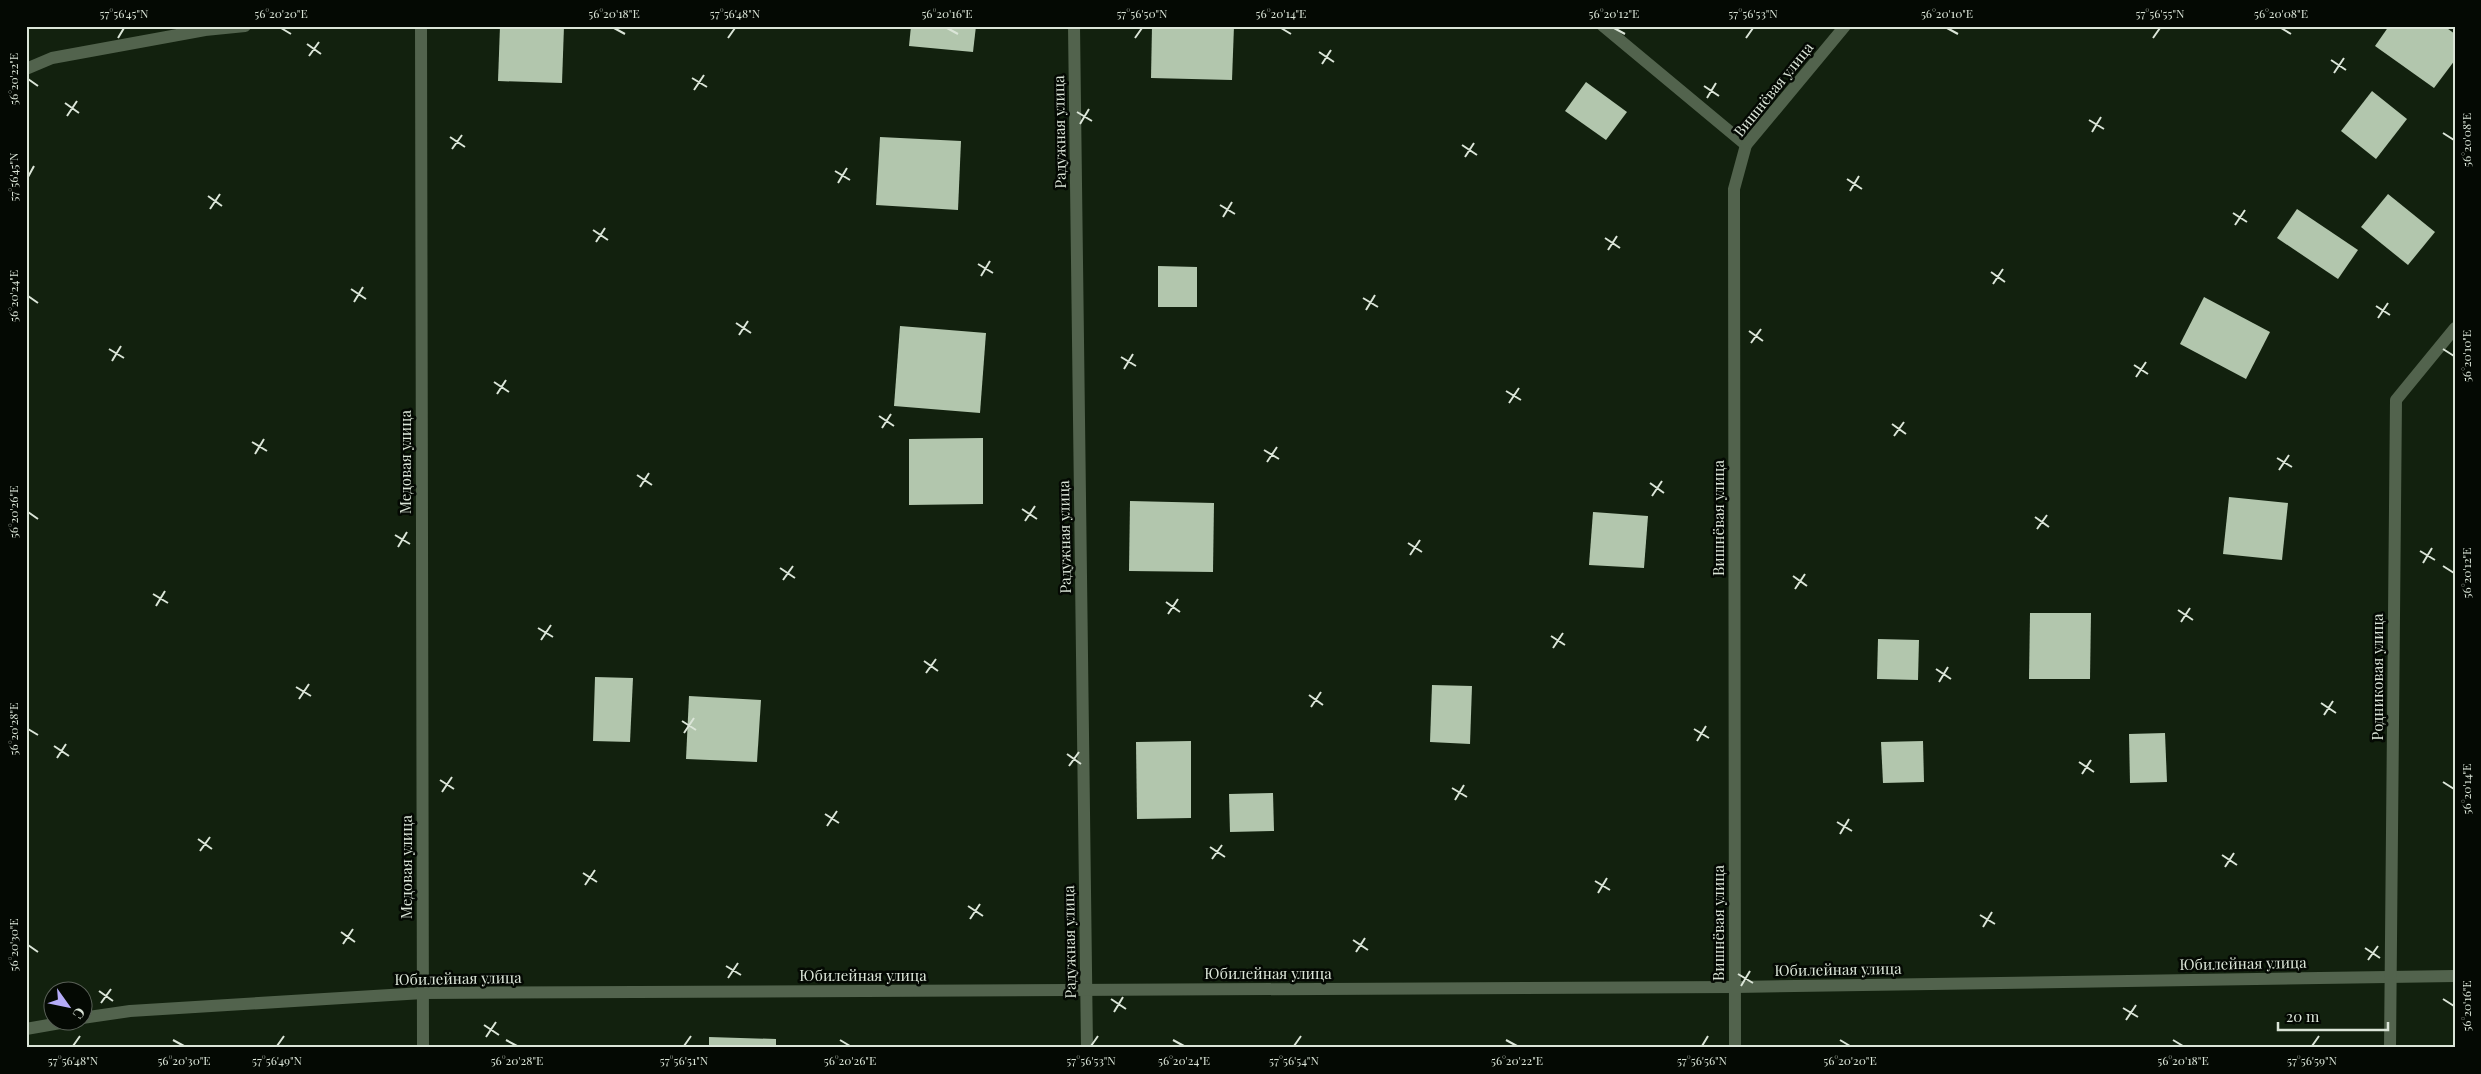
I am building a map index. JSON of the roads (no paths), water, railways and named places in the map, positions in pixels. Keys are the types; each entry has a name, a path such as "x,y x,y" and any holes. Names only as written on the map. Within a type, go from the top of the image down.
{"street":[{"path":"26,69 52,58 205,30 245,26"},
{"name":"Медовая улица","path":"420,26 424,1048"},
{"name":"Радужная улица","path":"1074,26 1087,1048"},
{"path":"1603,26 1746,145"},
{"name":"Вишнёвая улица","path":"1735,1048 1734,190 1746,145 1845,26"},
{"name":"Родниковая улица","path":"2390,1048 2396,400 2455,328"},
{"name":"Юбилейная улица","path":"92,1017 130,1011 423,993 1734,987 2455,976"},
{"path":"26,1029 42,1026"}]}
